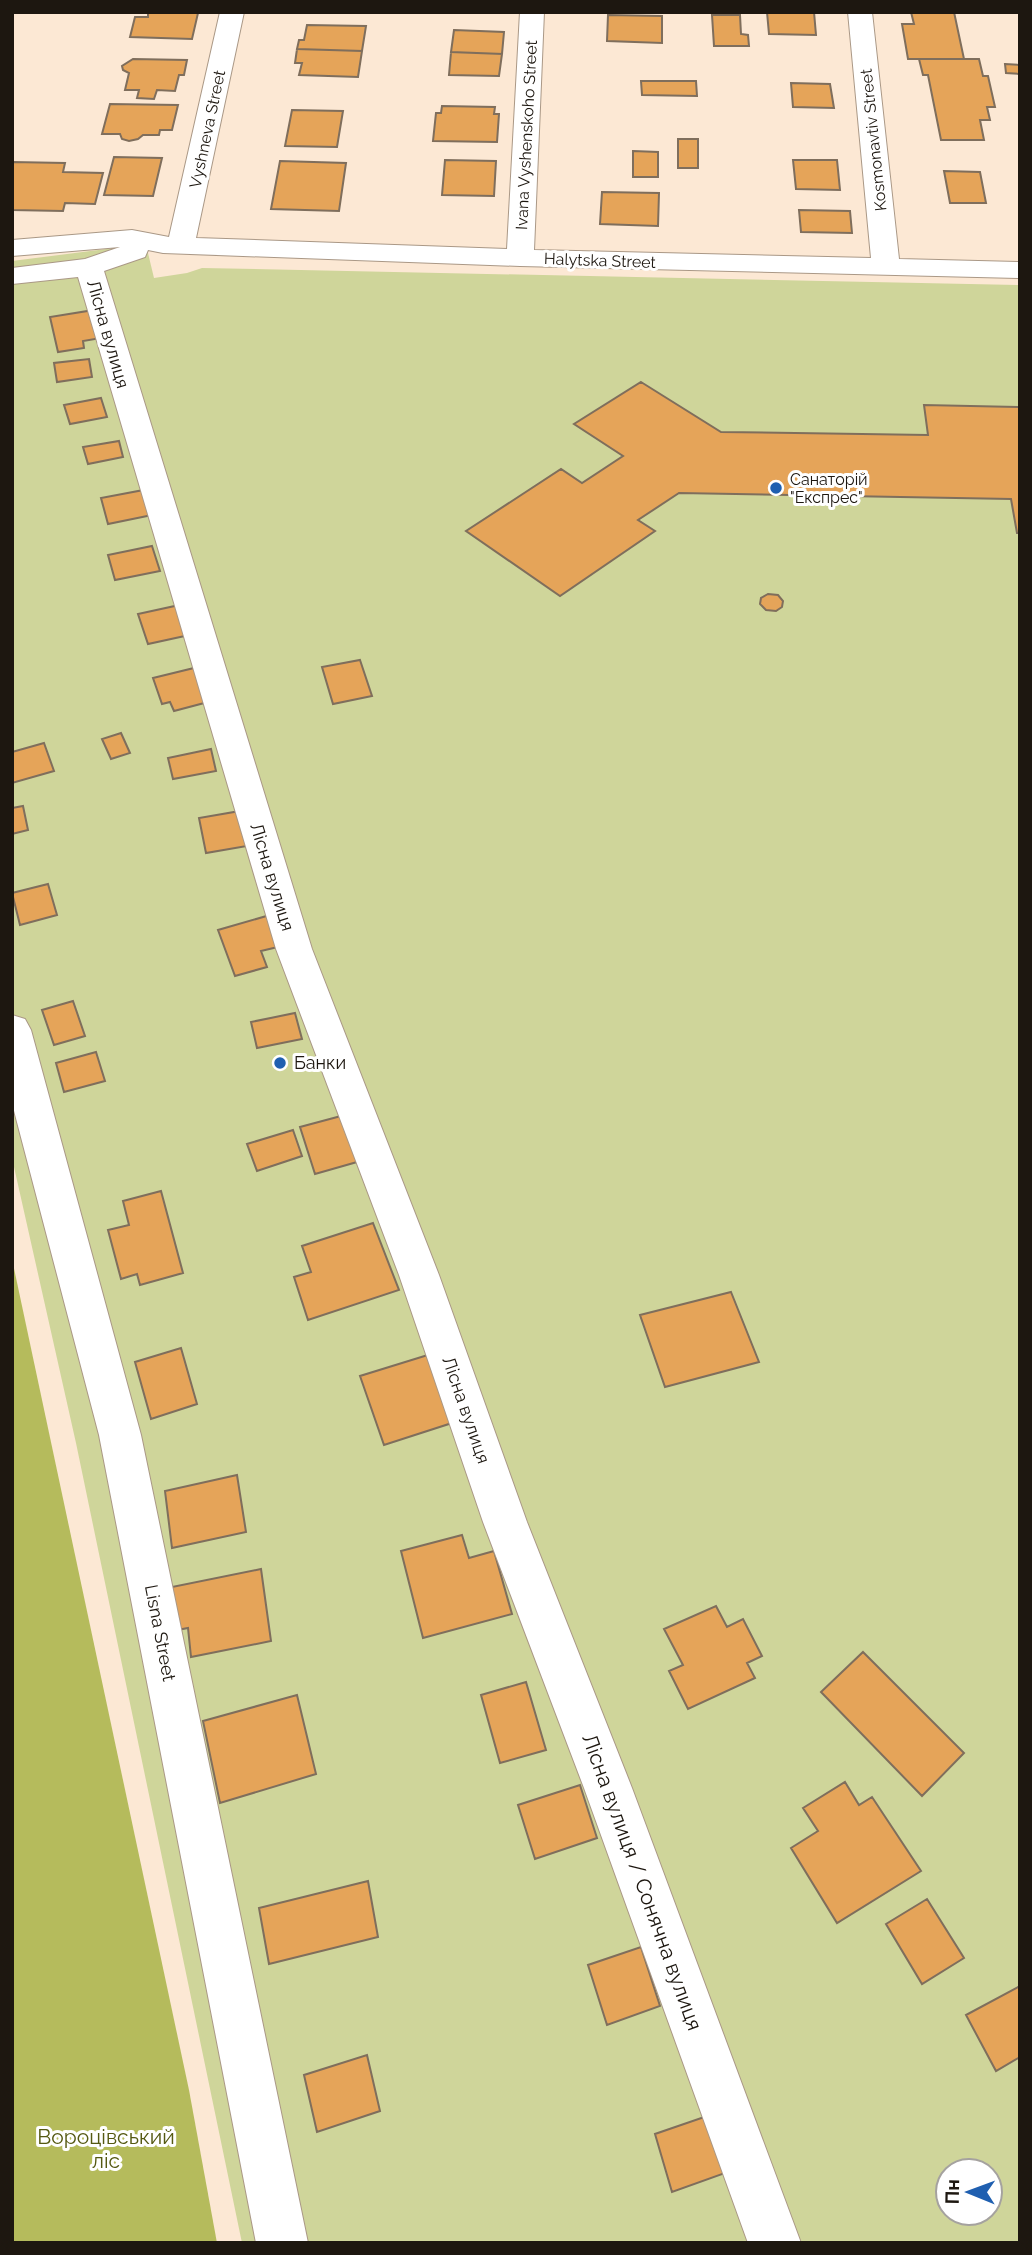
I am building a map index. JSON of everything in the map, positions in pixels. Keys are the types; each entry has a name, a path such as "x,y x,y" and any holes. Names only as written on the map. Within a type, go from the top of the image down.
{"street":[{"name":"Vyshneva Street","path":"181,245 232,12"},
{"name":"Ivana Vyshenskoho Street","path":"520,258 532,12"},
{"name":"Kosmonavtiv Street","path":"860,12 886,268"},
{"name":"Halytska Street","path":"133,244 520,258 1020,270"},
{"path":"12,248 133,244"},
{"name":"Лісна вулиця","path":"133,244 89,267 293,949 419,1275 505,1522"},
{"path":"12,276 89,267"},
{"name":"Lisna Street","path":"12,1030 120,1435 282,2243"},
{"name":"Лісна вулиця / Сонячна вулиця","path":"505,1522 608,1788 775,2243"}],"green space":[{"path":"122,247 148,253 154,278 202,268 1020,285 1020,2243 242,2243 76,1443 12,1158 12,261"},
{"name":"Вороцівський ліс","path":"12,1259 189,2090 217,2243 12,2243"}],"building":[{"path":"152,12 198,13 192,39 130,37 135,17 148,17 148,13"},
{"path":"767,12 814,12 816,35 769,34"},
{"path":"911,12 954,12 964,59 908,59 902,24 914,24"},
{"path":"608,15 662,16 662,43 607,41"},
{"path":"712,15 740,15 741,34 748,35 749,46 714,46"},
{"path":"307,25 366,26 362,51 297,49 299,40 304,40"},
{"path":"454,30 504,32 502,54 451,52"},
{"path":"297,49 362,51 358,77 299,75 302,63 295,63"},
{"path":"451,52 502,54 499,76 449,75"},
{"path":"133,59 187,60 184,75 179,75 175,91 157,90 154,99 137,98 139,90 125,90 129,73 123,70 122,66"},
{"path":"919,59 979,59 983,76 988,76 995,107 987,107 990,120 980,120 984,140 941,140 928,75 923,75"},
{"path":"1005,64 1020,65 1020,74 1006,73"},
{"path":"641,81 696,81 697,96 642,95"},
{"path":"791,83 830,84 834,108 793,107"},
{"path":"110,104 178,105 172,130 160,130 159,135 143,135 129,141 122,139 120,134 102,134"},
{"path":"442,106 495,107 494,114 499,114 497,142 433,141 436,113 441,113"},
{"path":"292,110 343,111 337,147 285,146"},
{"path":"678,139 698,139 698,168 678,168"},
{"path":"633,151 658,152 658,177 633,177"},
{"path":"114,157 162,158 153,196 104,195"},
{"path":"445,160 496,161 494,196 442,195"},
{"path":"793,160 837,160 840,190 796,189"},
{"path":"280,161 346,163 339,211 271,209"},
{"path":"12,162 65,163 63,172 103,173 95,204 65,203 63,211 12,210"},
{"path":"944,171 980,172 986,203 950,203"},
{"path":"602,192 659,193 658,226 600,224"},
{"path":"799,210 850,211 852,233 801,232"},
{"path":"94,310 101,338 83,341 84,348 58,352 50,317"},
{"path":"89,359 92,377 57,382 54,363"},
{"name":"Санаторій \"Експрес\"","path":"641,382 721,432 928,435 924,405 1020,407 1020,533 1017,533 1011,499 679,493 638,520 655,531 560,596 466,531 561,469 582,483 623,456 574,424"},
{"path":"101,398 107,417 70,424 64,405"},
{"path":"119,441 123,457 88,464 83,447"},
{"path":"149,489 157,514 108,524 101,498"},
{"path":"152,546 160,571 115,580 108,555"},
{"path":"768,594 778,595 783,601 782,607 776,611 766,610 760,604 761,598"},
{"path":"184,604 194,634 148,644 138,614"},
{"path":"360,660 372,696 333,704 322,667"},
{"path":"194,668 208,702 174,711 170,702 162,704 153,678"},
{"path":"121,733 130,753 111,759 102,739"},
{"path":"44,743 54,771 12,783 12,752"},
{"path":"211,749 216,771 173,779 168,758"},
{"path":"23,806 28,830 12,834 12,808"},
{"path":"240,811 247,846 206,853 199,818"},
{"path":"48,884 57,915 20,925 12,893"},
{"path":"270,915 282,946 261,951 267,967 235,976 218,930"},
{"path":"73,1001 85,1036 54,1045 42,1010"},
{"path":"295,1013 302,1039 257,1048 251,1022"},
{"path":"96,1052 105,1081 64,1092 56,1063"},
{"path":"341,1116 357,1162 315,1174 300,1127"},
{"path":"293,1130 302,1156 257,1171 247,1144"},
{"path":"161,1191 183,1273 140,1285 137,1274 121,1279 108,1230 129,1225 123,1201"},
{"path":"373,1223 399,1290 308,1320 294,1277 311,1272 302,1246"},
{"path":"731,1292 759,1362 665,1387 640,1315"},
{"path":"181,1348 197,1404 151,1419 135,1362"},
{"path":"431,1354 455,1422 384,1445 360,1376"},
{"path":"237,1475 246,1532 172,1548 165,1491"},
{"path":"462,1535 469,1558 494,1551 512,1614 423,1638 401,1551"},
{"path":"261,1569 271,1641 191,1657 188,1628 172,1631 167,1588"},
{"path":"716,1606 727,1627 743,1619 762,1656 747,1663 755,1678 688,1709 669,1671 683,1665 664,1629"},
{"path":"863,1652 964,1753 922,1796 821,1692"},
{"path":"526,1682 546,1750 500,1763 481,1695"},
{"path":"297,1695 316,1774 220,1803 203,1721"},
{"path":"845,1782 859,1805 872,1797 921,1871 837,1923 791,1848 818,1831 803,1808"},
{"path":"580,1785 597,1838 535,1859 518,1805"},
{"path":"368,1881 378,1937 269,1964 259,1908"},
{"path":"927,1899 964,1958 922,1984 886,1924"},
{"path":"641,1947 660,2006 607,2025 588,1965"},
{"path":"1020,1986 1020,2057 996,2071 966,2015"},
{"path":"367,2055 380,2111 317,2132 304,2075"},
{"path":"710,2115 728,2172 672,2192 655,2134"}],"place":[{"name":"Санаторій \"Експрес\"","path":"776,488"},
{"name":"Банки","path":"280,1063"}]}
